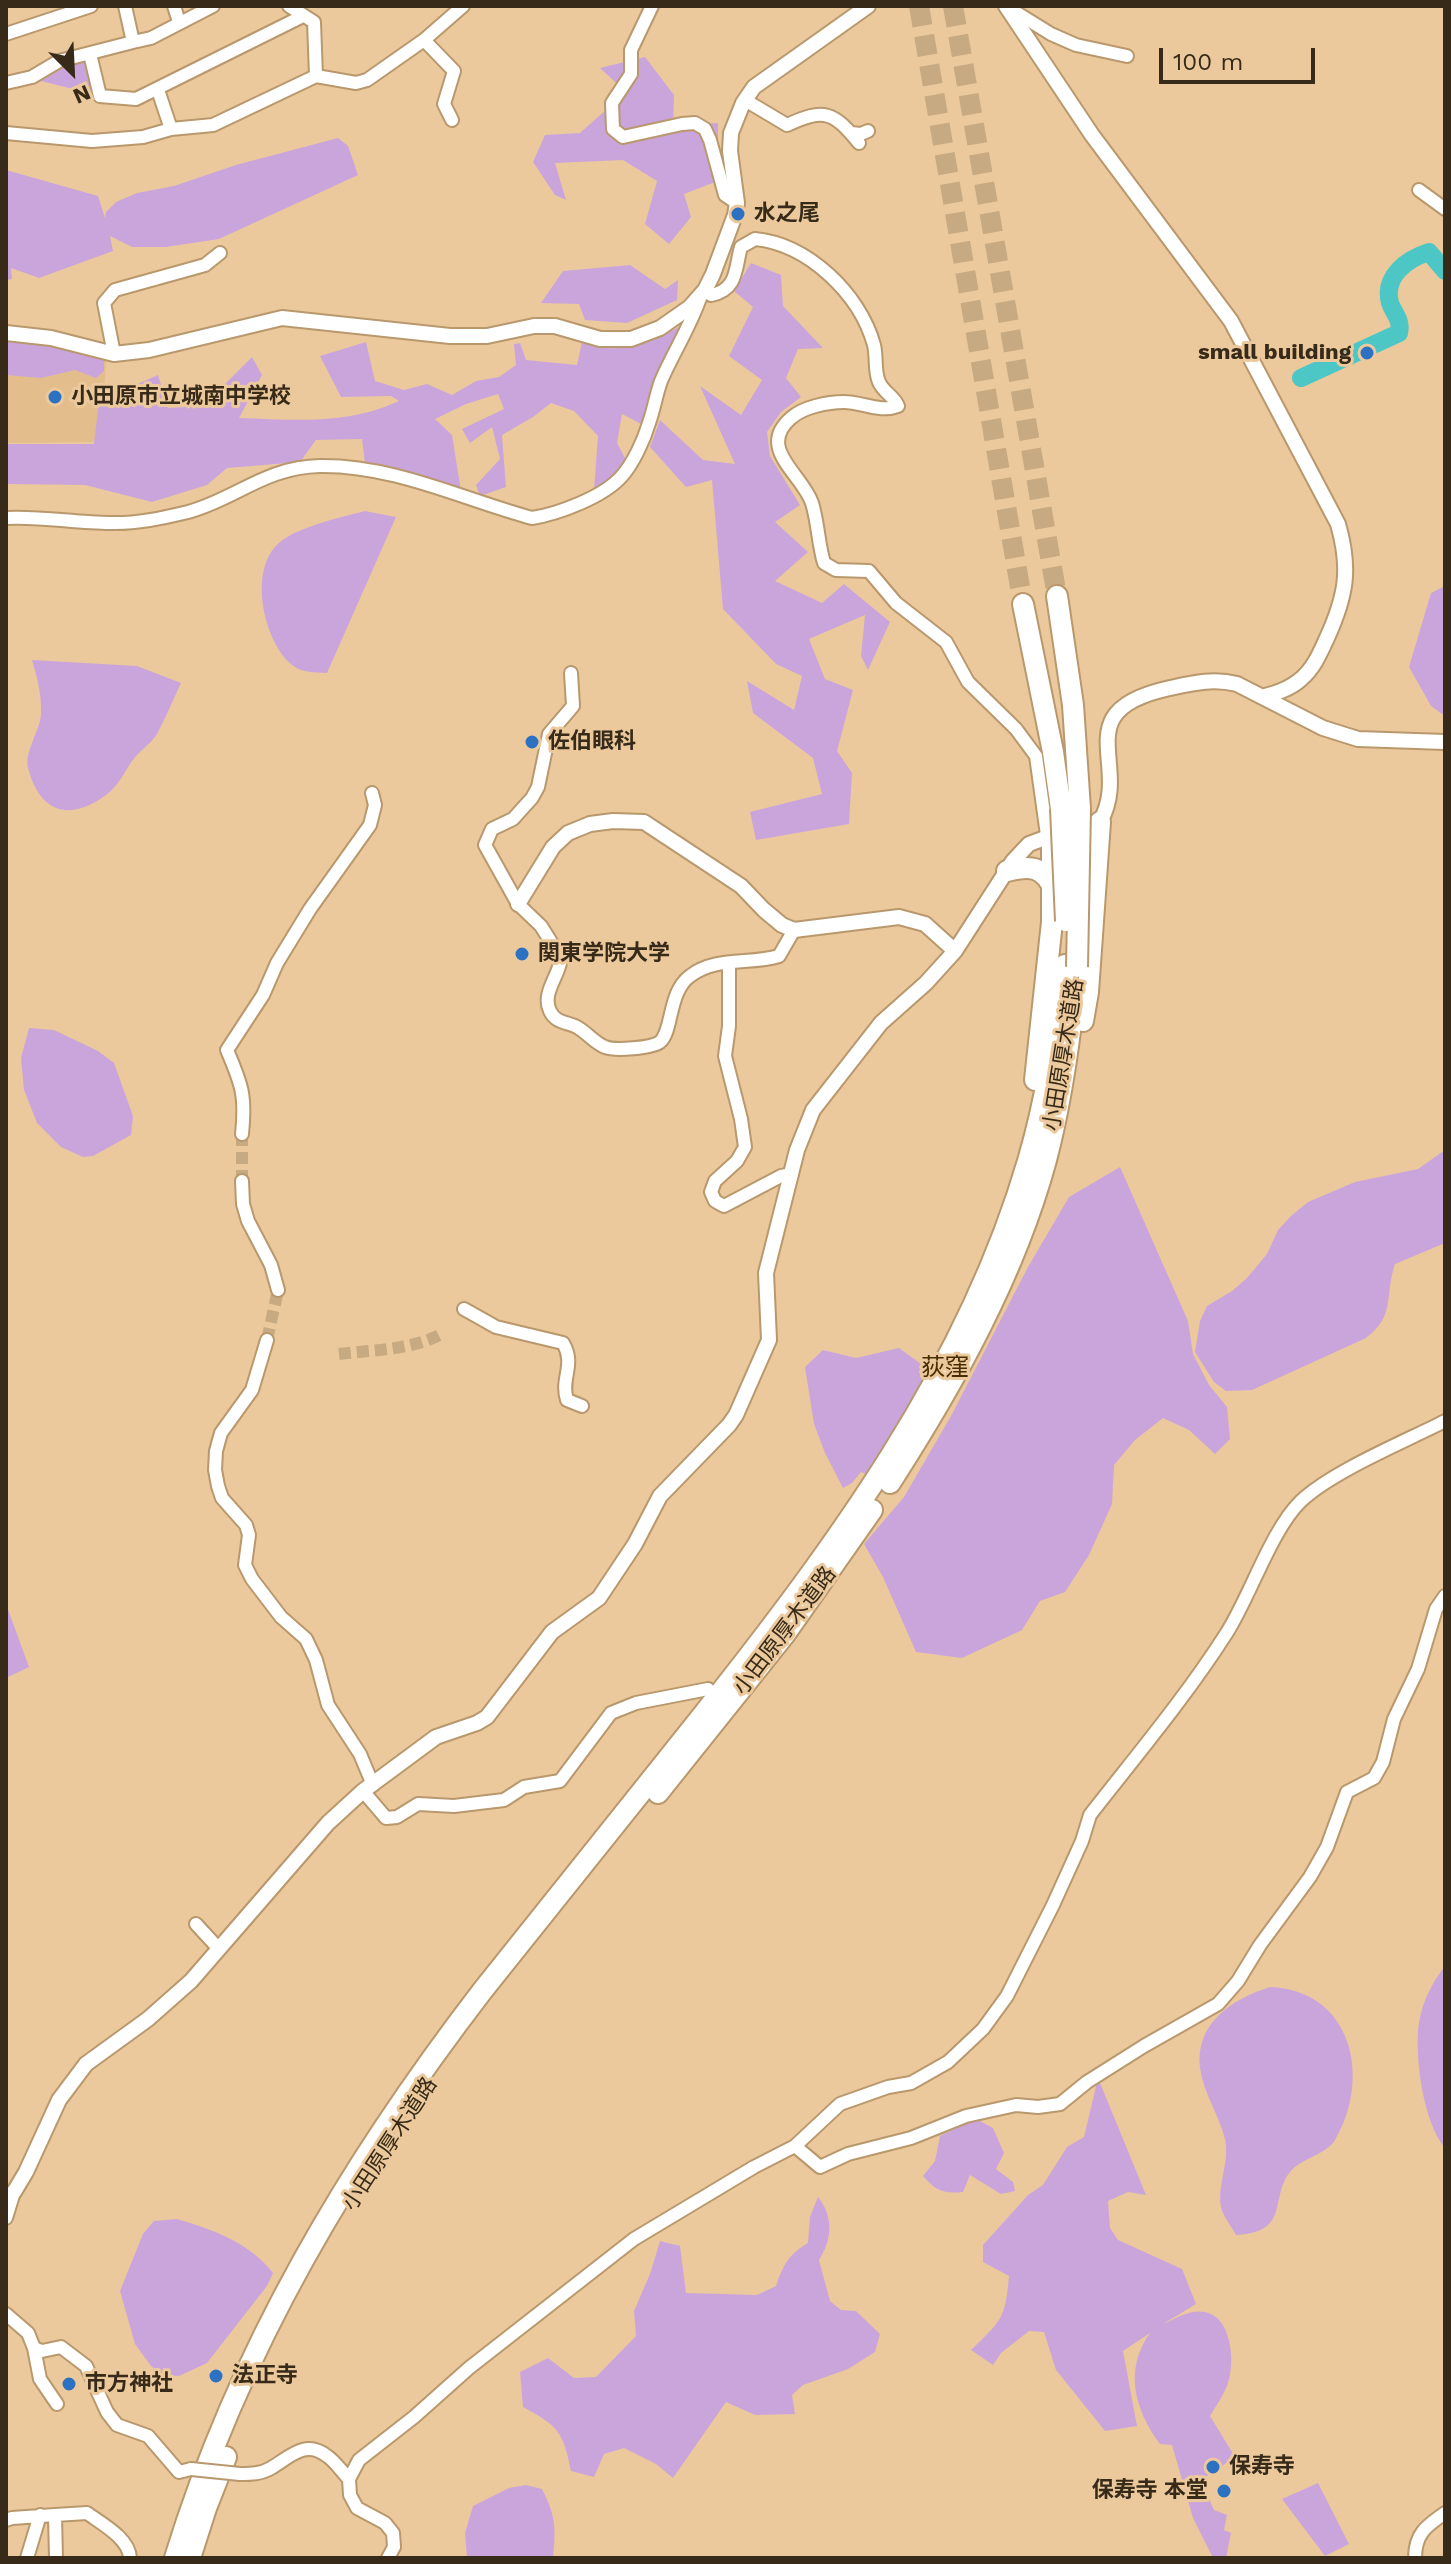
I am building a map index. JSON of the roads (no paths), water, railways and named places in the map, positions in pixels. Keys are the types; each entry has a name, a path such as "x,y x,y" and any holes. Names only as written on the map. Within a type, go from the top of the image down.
{"highway":[{"name":"小田原厚木道路","path":"175,2558 192,2505 247,2368 307,2249 421,2074 669,1768 785,1634 845,1552 907,1456 992,1299 1025,1225 1045,1162 1059,1106 1069,1045 1073,705 1057,596"},
{"name":"小田原厚木道路","path":"1023,604 1053,752 1070,809"},
{"path":"1059,1106 1076,1058 1088,992 1100,822"},
{"path":"983,1285 1033,1093 1047,983 1054,889 1049,835"},
{"path":"1007,871 1023,867 1039,868 1054,889"},
{"name":"小田原厚木道路","path":"669,1768 878,1477 919,1410 983,1285 1028,1164 1044,1104 1071,966"},
{"name":"小田原厚木道路","path":"190,2558 206,2508 262,2367 319,2256 374,2165 487,1994"}],"street":[{"path":"6,34 91,6"},
{"path":"125,6 133,42"},
{"path":"174,6 179,22"},
{"path":"6,83 32,77 59,61 151,38 213,6"},
{"path":"289,6 314,22 316,76"},
{"path":"6,133 92,141 143,137 171,129 213,125 316,76 356,83 367,80 424,40 463,6"},
{"path":"652,6 631,50 631,74 612,103 613,129 623,137 695,123 705,129 710,140 725,195 737,203"},
{"path":"6,518 33,517 111,524 143,521 191,511 288,469 322,466 419,480 532,518 550,515 604,490 623,475 649,426 659,386 727,240 737,203 730,151 731,133 745,100 754,87 773,72 868,6"},
{"path":"1007,7 1051,34 1076,45 1127,56"},
{"path":"1007,7 1092,135 1231,321 1338,524 1346,558 1346,578 1338,614 1314,667 1287,689 1262,697"},
{"path":"90,54 100,96 136,99 303,16"},
{"path":"424,40 454,71 444,104 452,120"},
{"path":"158,90 171,129"},
{"path":"745,100 787,125 810,115 828,113 855,138 868,131"},
{"path":"1419,190 1445,209"},
{"path":"703,292 711,295 721,293 728,287 736,276 741,247 755,239 783,245 818,265 855,304 874,345 879,383 898,406 889,409 844,402 799,411 780,431 777,444 811,501 824,563 836,570 869,571 896,603 946,642 968,682 1016,729 1036,756 1049,835"},
{"path":"114,354 104,303 115,290 205,265 220,253"},
{"path":"6,333 51,338 114,354 149,350 282,318 450,336 487,336 534,326 555,326 616,341 660,328 690,307 703,292"},
{"path":"571,673 573,706 549,734 538,787 513,819 492,829 485,845 518,904 541,926 561,958 548,996 550,1011 557,1020 579,1028 606,1048 619,1049 659,1042 664,1036 672,1004 688,977 706,966 779,956 794,930"},
{"path":"6,2218 10,2194 26,2172 59,2100 86,2064 148,2019 191,1981 328,1823 368,1788 436,1737 487,1717 552,1632 599,1598 635,1544 660,1496 729,1425 769,1340 766,1273 805,1127 813,1110 881,1023 926,983 955,951 1007,871 1029,844 1049,835 1100,822 1109,800 1108,730 1123,705 1155,691 1214,680 1237,684 1323,728 1358,739 1445,742"},
{"path":"242,1134 245,1115 243,1090 227,1050 263,995 277,963 310,909 370,825 375,805 372,793"},
{"path":"518,904 553,847 568,833 590,824 644,822 741,886 773,918 794,930 899,917 925,924 955,951"},
{"path":"729,963 729,1026 725,1056 744,1131 745,1147 737,1161 715,1181 711,1192 719,1205 729,1205 781,1176 792,1174"},
{"path":"242,1181 248,1221 267,1255 278,1290"},
{"path":"464,1309 496,1327 563,1343 570,1359 564,1389 567,1400 582,1406"},
{"path":"267,1340 252,1390 221,1433 216,1451 218,1486 222,1498 246,1525 249,1535 245,1565 252,1579 281,1617 306,1639 316,1660 328,1705 360,1754 368,1788 386,1818 397,1817 418,1804 454,1806 504,1800 524,1787 560,1781 611,1713 636,1703 708,1689"},
{"path":"388,2558 394,2547 393,2533 385,2523 357,2508 350,2495 349,2479 359,2460 469,2368 634,2239 795,2146 840,2104 888,2087 911,2083 948,2062 983,2029 1007,1996 1053,1905 1090,1815 1190,1688 1228,1632 1274,1542 1300,1502 1328,1481 1445,1421"},
{"path":"795,2146 820,2167 848,2154 911,2138 966,2116 1016,2105 1038,2107 1060,2104 1087,2082 1218,2004 1238,1981 1260,1945 1310,1877 1327,1847 1347,1792 1374,1778 1383,1762 1394,1719 1418,1669 1436,1609 1445,1596"},
{"path":"196,1924 219,1949"},
{"path":"6,2314 28,2333 40,2379 57,2404"},
{"path":"34,2348 42,2351 61,2347 74,2354 86,2366 107,2412 117,2425 148,2436 179,2472 191,2469 255,2474 270,2469 303,2448 326,2454 349,2479"},
{"path":"6,2520 87,2513 121,2540 129,2550 130,2558"},
{"path":"1415,2558 1416,2539 1425,2527 1445,2513"},
{"path":"27,2558 40,2515"},
{"path":"55,2515 56,2558"}],"waterway":[{"path":"1301,378 1399,333 1399,321 1390,303 1389,293 1393,277 1405,264 1429,252 1445,271"}],"tunnel":[{"path":"919,6 1023,604"},
{"path":"953,6 1057,596"},
{"path":"242,1134 242,1181"},
{"path":"267,1340 278,1290"},
{"path":"339,1354 406,1346 443,1333"}],"place":[{"name":"水之尾","path":"738,214"},
{"name":"small building","path":"1367,353"},
{"name":"小田原市立城南中学校","path":"55,397"},
{"name":"佐伯眼科","path":"532,742"},
{"name":"関東学院大学","path":"522,954"},
{"name":"法正寺","path":"216,2376"},
{"name":"市方神社","path":"69,2384"},
{"name":"保寿寺","path":"1213,2467"},
{"name":"保寿寺 本堂","path":"1224,2491"}],"district":[{"name":"荻窪","path":"945,1368"}]}
